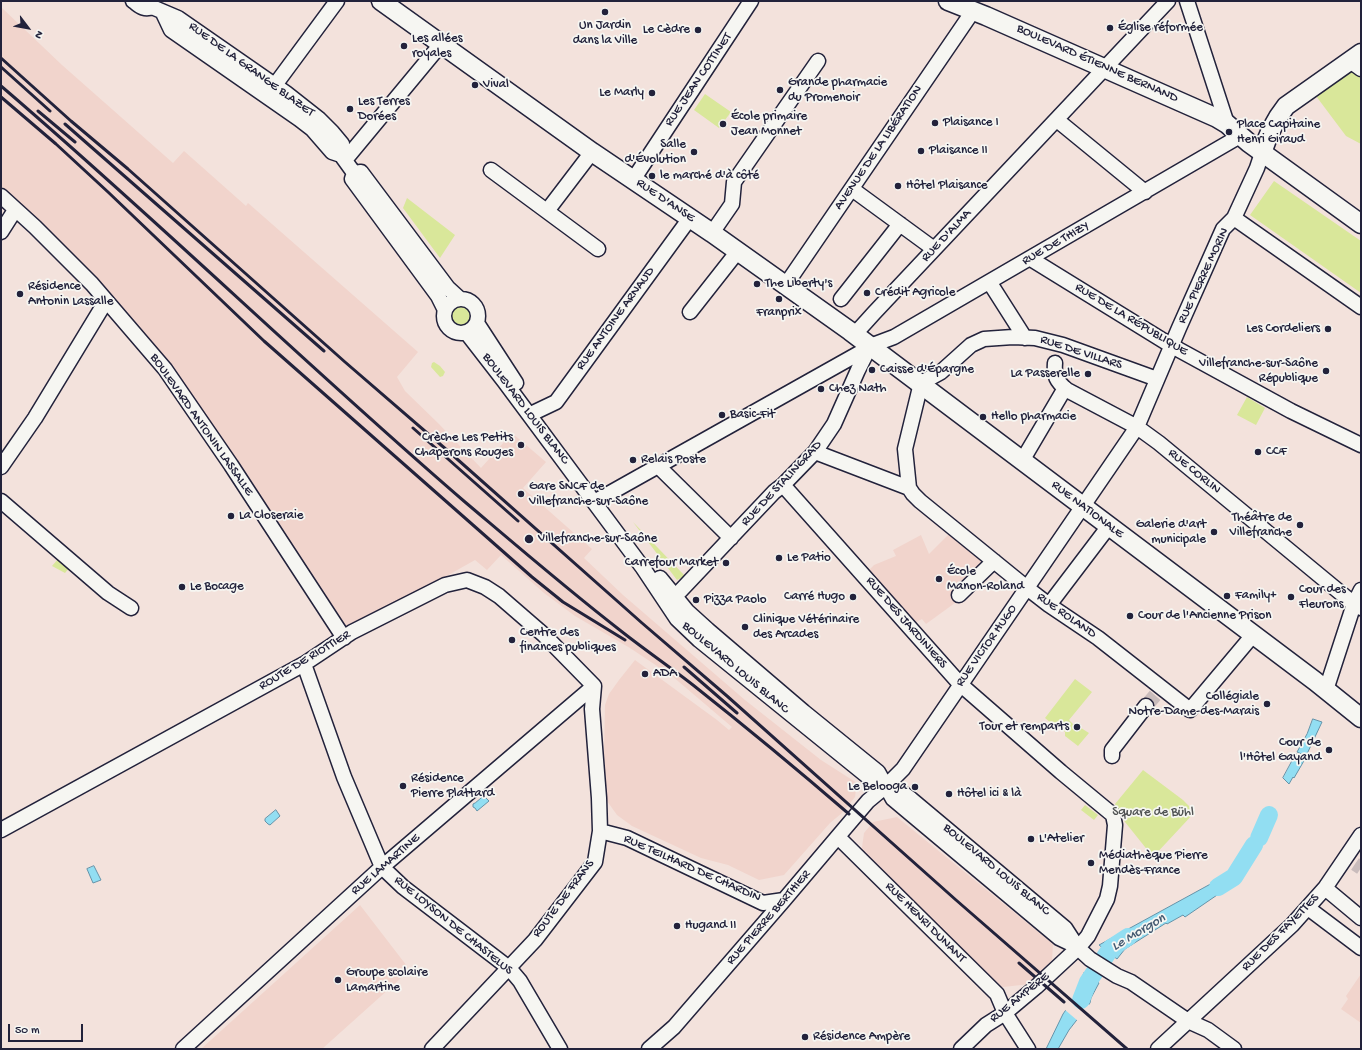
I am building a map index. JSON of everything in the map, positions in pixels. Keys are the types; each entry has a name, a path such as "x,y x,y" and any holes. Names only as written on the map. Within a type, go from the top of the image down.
{"main road":[{"name":"RUE D'ANSE","path":"381,1 442,43 592,152 738,251 870,346"},
{"name":"BOULEVARD ÉTIENNE BERNAND","path":"948,1 1106,68 1201,110 1227,124 1240,136 1361,224"},
{"path":"1262,152 1272,126 1286,106 1357,61"},
{"name":"RUE NATIONALE","path":"870,346 921,383 953,409 1361,718"}],"street":[{"name":"RUE DE LA GRANGE BLAZET","path":"133,1 144,8 148,9 156,7 178,18 306,108 332,132 342,144 343,157"},
{"path":"275,85 337,1"},
{"name":"RUE D'ALMA","path":"855,334 1168,1"},
{"path":"1187,1 1227,124"},
{"name":"RUE JEAN COTTINET","path":"633,180 746,4"},
{"name":"RUE DE LA GRANGE BLAZET","path":"156,7 171,30 312,129 332,152 343,157 354,172"},
{"name":"AVENUE DE LA LIBÉRATION","path":"785,286 973,11"},
{"path":"343,157 381,108 442,43"},
{"path":"712,233 732,204 734,182 818,61"},
{"path":"1057,120 1145,192"},
{"name":"RUE DE THIZY","path":"597,501 831,370 870,346 894,337 990,283 1240,136"},
{"path":"547,211 592,152"},
{"name":"RUE PIERRE MORIN","path":"1157,380 1223,229 1234,218 1257,168 1262,152"},
{"path":"491,170 598,249"},
{"name":"RUE DE LA GRANGE BLAZET","path":"354,172 361,172 367,179 448,288 460,299"},
{"name":"RUE DE LA GRANGE BLAZET","path":"354,172 352,179 438,296 445,310"},
{"path":"852,189 934,249"},
{"name":"BOULEVARD ANTONIN LASSALLE","path":"1,196 92,284 164,369 231,465 344,638"},
{"path":"1,232 16,210"},
{"name":"RUE ANTOINE ARNAUD","path":"535,412 556,402 690,218"},
{"path":"1234,218 1361,307"},
{"path":"841,299 900,224"},
{"path":"690,312 738,251"},
{"name":"RUE DE LA RÉPUBLIQUE","path":"1030,259 1172,346 1291,411 1361,445"},
{"path":"990,283 1025,338"},
{"path":"460,299 470,301 476,307 478,315 472,328 458,332 448,327 445,320 445,310 453,301 460,299"},
{"path":"1,467 35,418 106,301"},
{"name":"BOULEVARD LOUIS BLANC","path":"472,328 535,412 597,501"},
{"name":"BOULEVARD LOUIS BLANC","path":"472,328 504,381 650,568 671,601 687,611 804,712 878,772 886,786 900,791 1065,928 1078,948 1090,959 1110,972 1131,982 1188,1021 1208,1030 1234,1049"},
{"name":"RUE DE VILLARS","path":"921,383 941,372 971,345 984,339 1025,338 1035,338 1063,345 1157,380"},
{"name":"RUE DE STALINGRAD","path":"671,601 774,492 783,485 815,452 834,424 870,346"},
{"path":"1022,461 1065,388 1061,385 1054,373 1055,363"},
{"name":"RUE VICTOR HUGO","path":"886,786 902,771 1137,427 1157,380"},
{"path":"815,452 909,488 905,448 921,383"},
{"name":"RUE CORLIN","path":"1065,388 1137,427 1159,443 1358,606"},
{"path":"658,466 731,538"},
{"name":"RUE DES JARDINIERS","path":"783,485 960,684 1113,815 1116,826 1110,886 1107,899 1093,928 1078,948"},
{"name":"RUE ROLAND","path":"909,488 920,501 1027,588 1049,605 1098,638 1159,690 1190,710 1253,635"},
{"path":"1,502 108,593 131,608"},
{"path":"1049,605 1109,526"},
{"path":"959,595 994,561"},
{"name":"ROUTE DE RIOTTIER","path":"1,830 304,664 352,632 445,585 467,580 485,587 499,596 544,635 594,686"},
{"path":"1326,690 1358,606 1361,590"},
{"name":"RUE LOYSON DE CHASTELUS","path":"304,664 344,777 382,867 404,887 509,968 520,982 560,1049"},
{"name":"ROUTE DE FRANS","path":"432,1049 535,940 595,862 600,831 592,709 594,686"},
{"name":"RUE LAMARTINE","path":"183,1049 382,867 594,686"},
{"path":"1112,756 1112,750 1146,706"},
{"name":"RUE PIERRE BERTHIER","path":"649,1049 674,1027 868,801 886,786"},
{"name":"RUE TEILHARD DE CHARDIN","path":"600,831 627,838 763,903 784,900"},
{"name":"RUE HENRI DUNANT","path":"838,837 997,994 1004,1013 1028,1049"},
{"name":"RUE DES FAYETTES","path":"1158,1049 1292,925 1351,860 1360,837"},
{"path":"1325,888 1361,918"},
{"path":"1308,908 1361,948"},
{"name":"RUE AMPÈRE","path":"962,1049 986,1025 1004,1013 1036,987 1078,948"}],"shaded area":[{"path":"1,7 62,65 173,163 184,151 246,206 248,203 418,352 397,377 405,391 481,468 512,433 546,462 523,488 592,549 584,558 623,595 745,700 821,760 857,783 855,797 784,875 759,880 728,865 701,858 632,826 617,815 607,801 604,753 605,705 609,694 635,660 729,730 732,727 672,676 630,648 575,616 544,593 501,555 487,570 475,560 349,631 168,363 47,230 1,186"},
{"name":"École Manon-Roland","path":"950,533 987,563 959,600 926,624 922,619 915,623 869,570 874,565 896,556 893,550 921,535 929,554"},
{"path":"897,817 1053,944 1052,960 1030,984 994,988 861,855 864,833 873,822"},
{"name":"Groupe scolaire Lamartine","path":"360,905 410,970 322,1049 201,1049"},
{"path":"1361,974 1361,1023 1341,1009 1348,999 1346,996"}],"green space":[{"path":"1351,71 1361,78 1361,144 1346,136 1316,96"},
{"path":"705,94 731,112 719,128 694,110"},
{"path":"1274,181 1361,241 1361,293 1250,215"},
{"path":"407,198 455,235 440,258 403,208"},
{"path":"461,306 468,309 471,316 468,323 461,326 454,323 451,316 454,309"},
{"path":"434,362 445,372 443,376 440,377 431,367 432,363"},
{"path":"1247,397 1265,408 1256,425 1237,415"},
{"path":"633,522 685,576 677,580"},
{"path":"58,559 70,567 65,573 52,566"},
{"path":"1075,679 1092,692 1069,720 1073,724 1072,728 1075,731 1081,728 1089,733 1078,746 1065,736 1065,732 1060,728 1057,728 1045,718"},
{"name":"Square de Bühl","path":"1143,770 1183,800 1195,812 1153,857 1125,822 1115,804"},
{"path":"1085,805 1098,815 1094,820 1081,810"}],"water":[{"path":"1313,719 1322,722 1306,756 1297,752"},
{"path":"1296,754 1305,759 1289,784 1283,778"},
{"path":"484,796 489,801 477,811 473,807 473,804"},
{"path":"276,810 280,816 270,825 265,821 265,819"},
{"path":"94,866 101,880 93,883 87,869"},
{"path":"1235,867 1239,880 1185,917 1183,915 1167,924 1166,923 1125,949 1117,959 1099,945 1227,875"},
{"path":"1084,973 1099,983 1090,1003 1069,1030 1058,1049 1046,1049 1063,1014 1079,991"}],"pier":[{"path":"1076,992 1090,1006 1078,1021 1064,1009 1073,997 1081,1003 1074,996"}],"waterway":[{"name":"Le Morgon","path":"1259,838 1269,815"},
{"name":"Le Morgon","path":"1218,887 1234,877 1254,845"},
{"name":"Le Morgon","path":"1081,1000 1088,982 1111,948 1128,937"}],"tunnel":[{"path":"1146,706 1158,692"},
{"path":"1355,864 1361,868"}],"railway":[{"path":"1,58 1127,1049"},
{"path":"1,67 50,111"},
{"path":"1,86 60,137 348,399 465,502 582,600 713,701 849,814"},
{"path":"1,97 56,144 108,192 264,341 532,577 563,602 625,640"},
{"path":"38,111 75,142"},
{"path":"65,124 324,351"},
{"path":"413,428 518,521"},
{"path":"684,667 737,713"},
{"path":"1019,963 1064,1002"}],"place":[{"name":"Un Jardin dans la Ville","path":"605,12"},
{"name":"Église réformée","path":"1110,28"},
{"name":"Le Cèdre","path":"698,30"},
{"name":"Les allées royales","path":"404,46"},
{"name":"Vival","path":"475,85"},
{"name":"Grande pharmacie du Promenoir","path":"780,90"},
{"name":"Le Marly","path":"652,93"},
{"name":"Les Terres Dorées","path":"350,109"},
{"name":"Plaisance I","path":"935,123"},
{"name":"École primaire Jean Monnet","path":"723,124"},
{"name":"Place Capitaine Henri Giraud","path":"1229,132"},
{"name":"Plaisance II","path":"921,151"},
{"name":"Salle d'Évolution","path":"694,152"},
{"name":"le marché d'à côté","path":"652,176"},
{"name":"Hôtel Plaisance","path":"898,186"},
{"name":"The Liberty's","path":"757,284"},
{"name":"Crédit Agricole","path":"867,293"},
{"name":"Résidence Antonin Lassalle","path":"20,294"},
{"name":"Franprix","path":"779,299"},
{"name":"Les Cordeliers","path":"1328,329"},
{"name":"Caisse d'Épargne","path":"872,370"},
{"name":"Villefranche-sur-Saône République","path":"1326,371"},
{"name":"La Passerelle","path":"1088,374"},
{"name":"Chez Nath","path":"821,389"},
{"name":"Basic-Fit","path":"722,415"},
{"name":"Hello pharmacie","path":"983,417"},
{"name":"Crèche Les Petits Chaperons Rouges","path":"521,445"},
{"name":"CCF","path":"1258,452"},
{"name":"Relais Poste","path":"633,460"},
{"name":"Gare SNCF de Villefranche-sur-Saône","path":"521,494"},
{"name":"La Closeraie","path":"231,516"},
{"name":"Théâtre de Villefranche","path":"1300,525"},
{"name":"Galerie d'art municipale","path":"1214,532"},
{"name":"Villefranche-sur-Saône","path":"529,539"},
{"name":"Le Patio","path":"779,558"},
{"name":"Carrefour Market","path":"726,563"},
{"name":"École Manon-Roland","path":"939,579"},
{"name":"Le Bocage","path":"182,587"},
{"name":"Family+","path":"1227,596"},
{"name":"Carré Hugo","path":"853,597"},
{"name":"Cour des Fleurons","path":"1291,597"},
{"name":"Pizza Paolo","path":"696,600"},
{"name":"Cour de l'Ancienne Prison","path":"1130,616"},
{"name":"Clinique Vétérinaire des Arcades","path":"745,627"},
{"name":"Centre des finances publiques","path":"512,640"},
{"name":"ADA","path":"645,674"},
{"name":"Collégiale Notre-Dame-des-Marais","path":"1267,704"},
{"name":"Tour et remparts","path":"1077,727"},
{"name":"Cour de l'Hôtel Gayand","path":"1329,750"},
{"name":"Résidence Pierre Plattard","path":"403,786"},
{"name":"Le Belooga","path":"915,787"},
{"name":"Hôtel ici & là","path":"949,794"},
{"name":"L'Atelier","path":"1031,839"},
{"name":"Médiathèque Pierre Mendès-France","path":"1091,863"},
{"name":"Hugand II","path":"677,926"},
{"name":"Groupe scolaire Lamartine","path":"338,980"},
{"name":"Résidence Ampère","path":"805,1037"}]}
